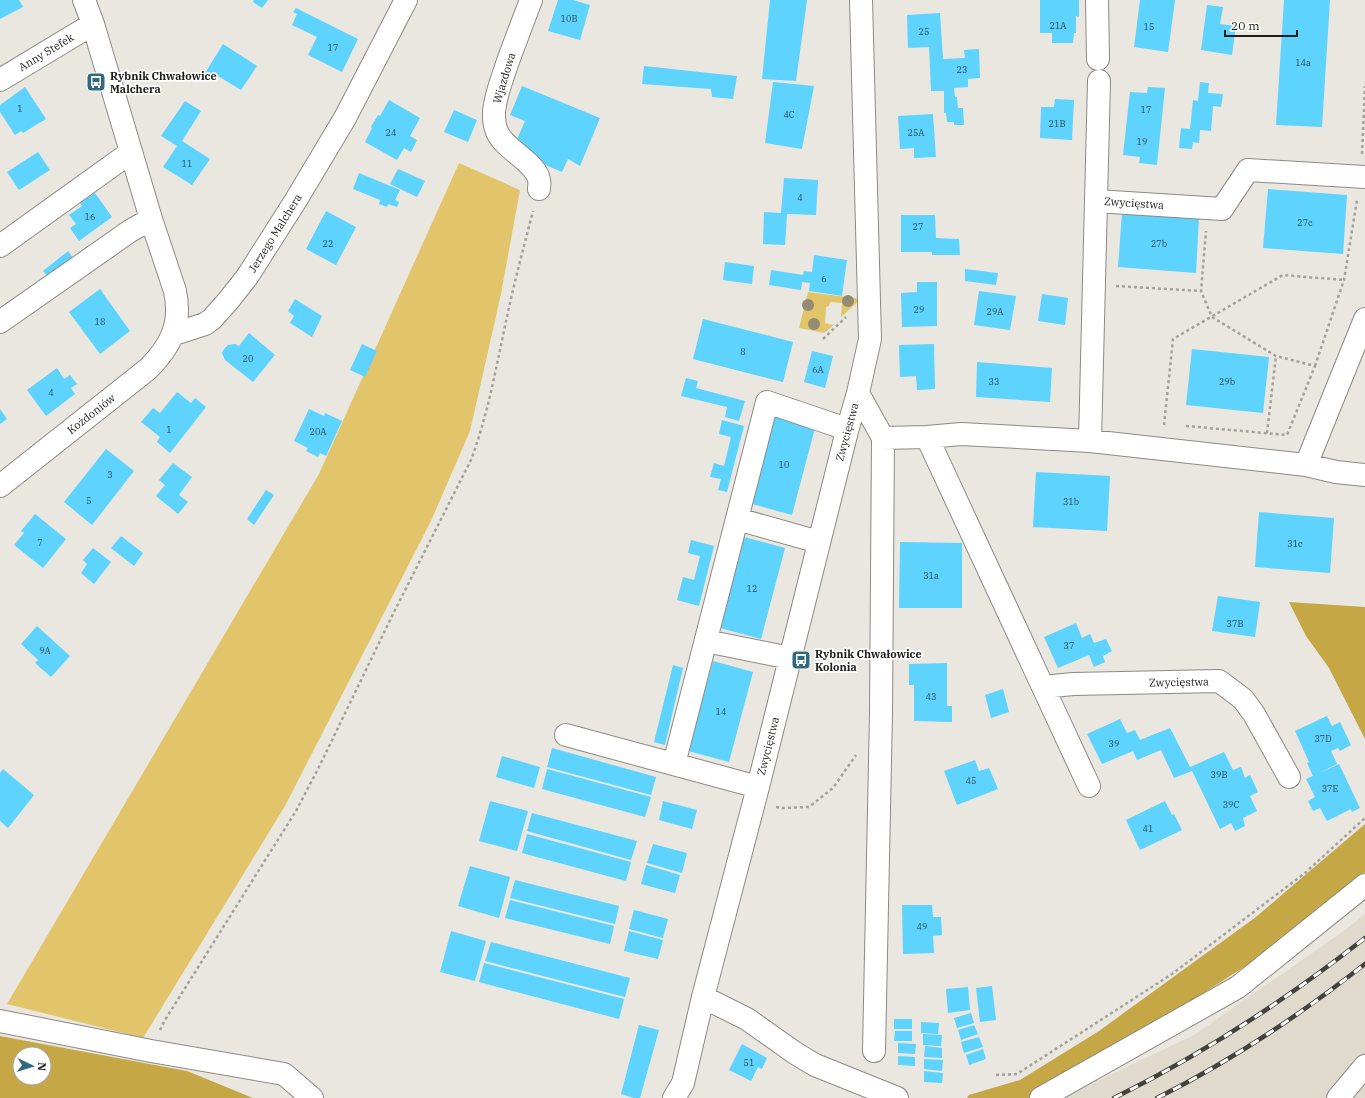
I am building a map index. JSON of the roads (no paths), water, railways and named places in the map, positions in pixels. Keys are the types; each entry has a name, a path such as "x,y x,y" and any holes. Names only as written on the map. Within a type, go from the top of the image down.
{"street":[{"path":"84,0 93,24 177,303 177,318 174,334"},
{"name":"Jerzego Malchera","path":"174,334 205,324 212,319 247,277 296,200 345,118 406,0"},
{"name":"Wjazdowa","path":"530,0 495,101 494,116 498,133 508,148 528,164 536,173 539,180 539,189"},
{"name":"Zwycięstwa","path":"674,1098 683,1083 703,997 756,794 847,431 858,393 870,339 861,0"},
{"path":"1097,0 1098,59"},
{"name":"Anny Stefek","path":"0,80 93,24"},
{"path":"1096,201 1099,81"},
{"path":"0,246 131,152"},
{"name":"Zwycięstwa","path":"1090,441 1096,201 1222,209 1248,170 1363,177"},
{"path":"0,322 130,231 151,219"},
{"path":"1306,465 1365,323"},
{"name":"Kożdoniów","path":"0,486 148,370 167,347 174,334"},
{"name":"Zwycięstwa","path":"858,393 883,438 874,1051"},
{"path":"674,764 767,402 835,425 847,431"},
{"path":"883,438 927,437 961,434 1090,441 1306,465 1336,472 1365,475"},
{"path":"927,437 1089,786"},
{"path":"737,519 819,542"},
{"path":"706,641 790,658"},
{"name":"Zwycięstwa","path":"1043,687 1074,684 1219,681 1243,699 1247,704 1289,777"},
{"path":"566,735 674,764 756,794"},
{"path":"1041,1098 1238,987 1365,886"},
{"path":"703,997 747,1020 795,1053 815,1064 897,1098"},
{"path":"0,1021 151,1052 284,1074 312,1098"},
{"path":"1338,1098 1365,1066"}],"railway":[{"path":"1114,1098 1180,1063 1243,1025 1305,983 1365,938"},
{"path":"1157,1098 1185,1084 1238,1053 1290,1019 1365,964"}],"place":[{"name":"Rybnik Chwałowice Malchera","path":"96,82"},
{"name":"Rybnik Chwałowice Kolonia","path":"801,660"}]}
